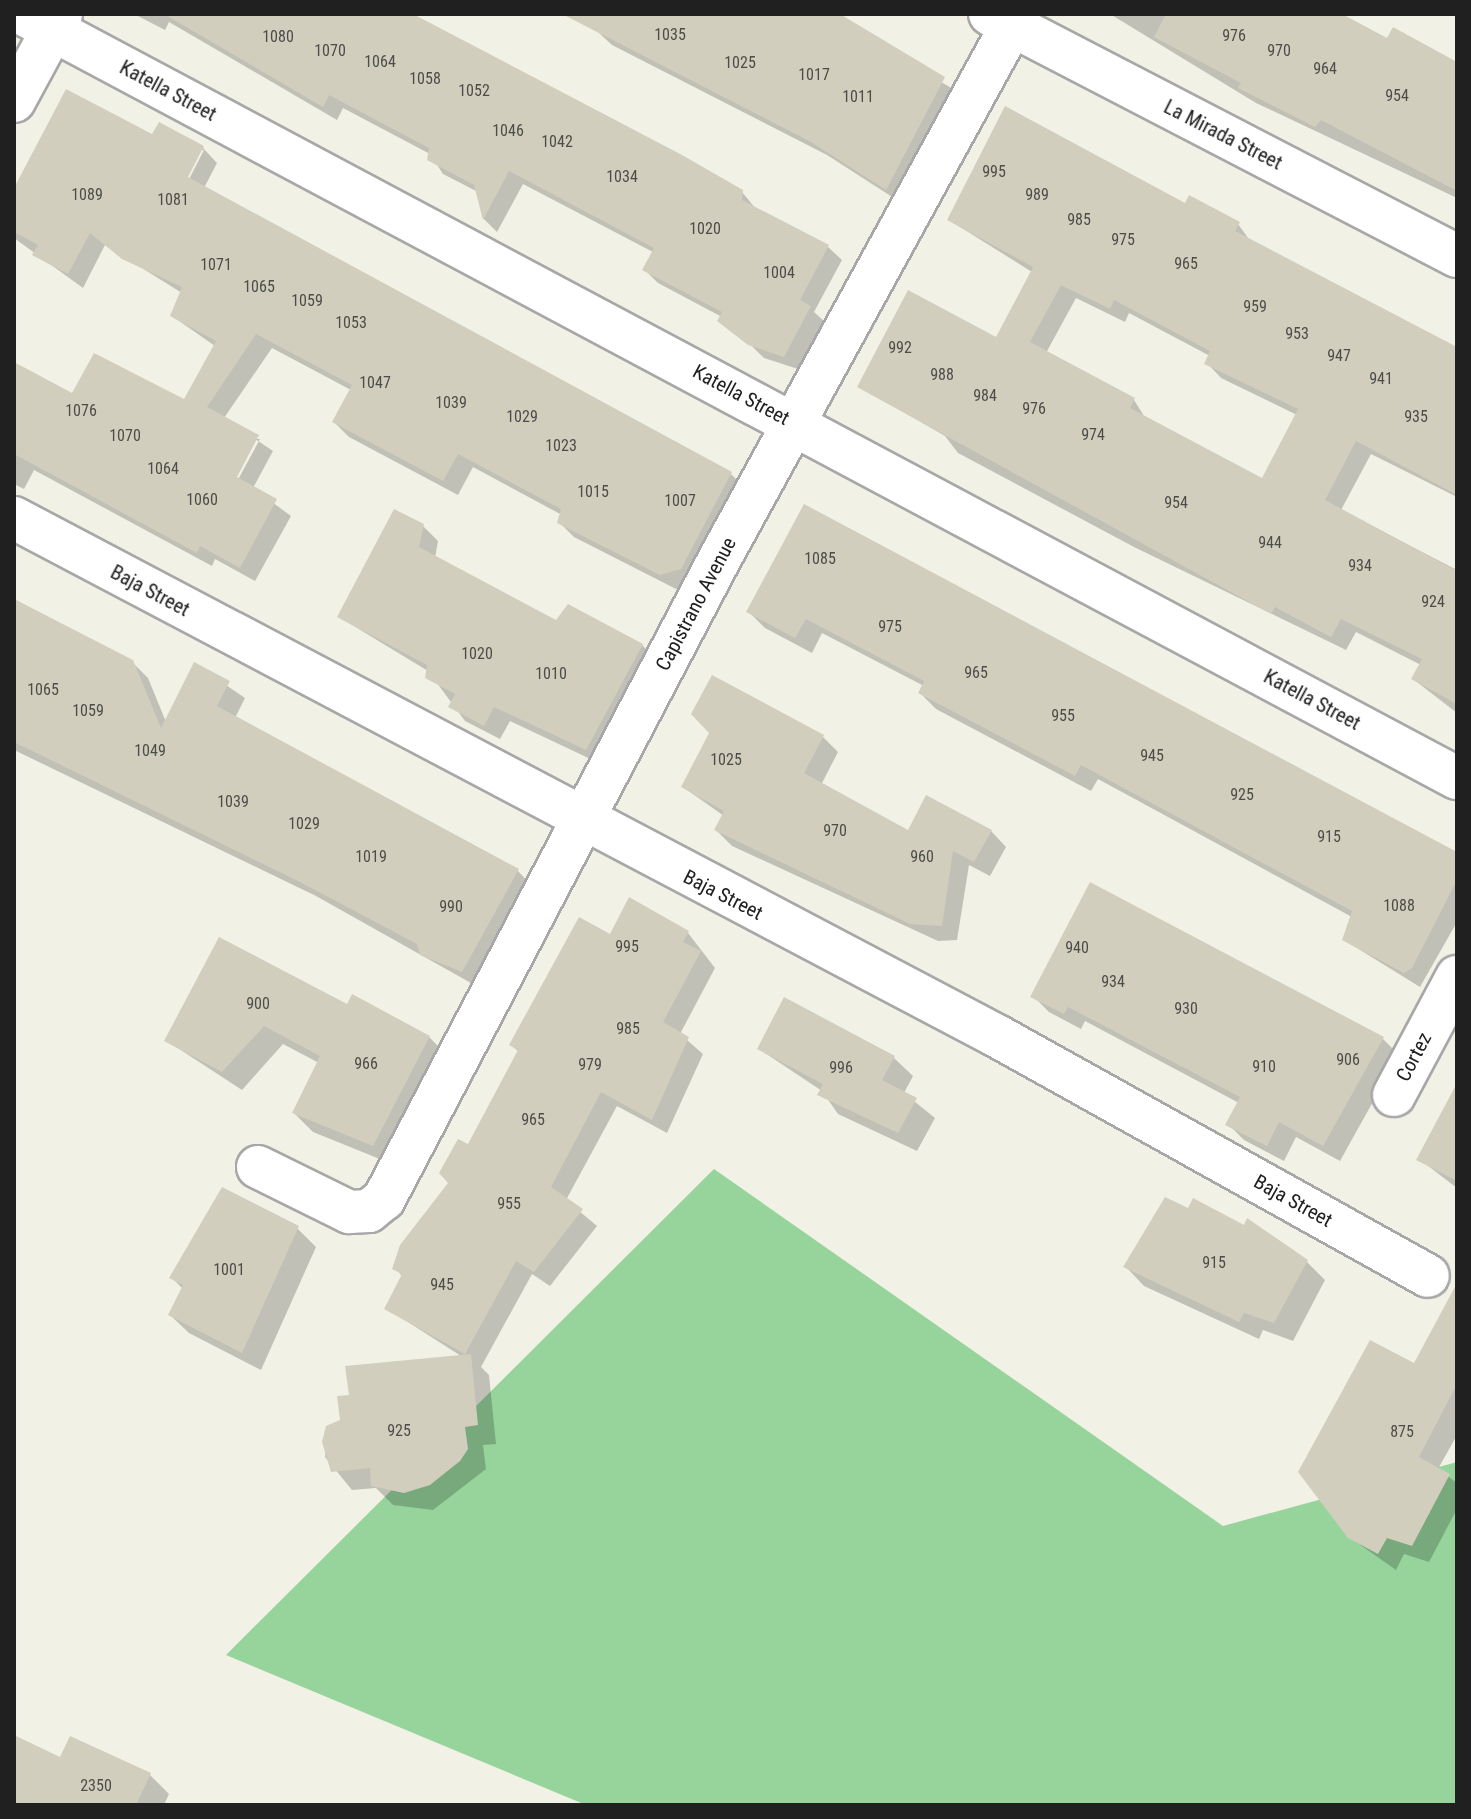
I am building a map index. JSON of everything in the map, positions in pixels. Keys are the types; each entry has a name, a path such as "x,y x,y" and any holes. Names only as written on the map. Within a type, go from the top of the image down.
{"street":[{"name":"La Mirada Street","path":"1006,18 1457,256"},
{"name":"Capistrano Avenue","path":"258,1167 349,1212 369,1211 384,1199 585,824 1006,18"},
{"name":"Katella Street","path":"45,19 1457,778"},
{"path":"14,101 45,19"},
{"name":"Baja Street","path":"14,518 585,824 997,1036 1428,1276"},
{"name":"Cortez","path":"1394,1095 1457,977"}],"green space":[{"path":"714,1169 1223,1526 1457,1462 1457,1805 586,1805 226,1655"}],"building":[{"path":"164,14 413,14 682,155 743,190 742,200 829,245 800,300 811,306 784,357 748,345 717,321 722,312 642,270 654,248 509,171 483,220 474,185 427,160 429,148 329,95 323,107"},
{"path":"562,14 840,14 945,77 886,190 811,142"},
{"path":"1166,14 1342,14 1387,38 1393,27 1457,62 1457,191 1321,120 1315,127 1238,88 1241,83 1154,37"},
{"path":"66,89 152,134 159,122 204,146 188,177 732,472 681,569 660,575 557,523 561,509 458,454 443,481 332,422 352,385 256,334 207,407 259,435 237,477 277,499 240,568 200,546 197,553 14,454 14,362 72,393 94,353 184,399 216,341 170,316 182,287 122,259 90,233 68,274 32,255 38,245 14,232 14,188"},
{"path":"1005,106 1185,203 1189,195 1240,222 1235,231 1457,347 1457,495 1356,441 1325,500 1457,571 1457,704 1411,679 1422,659 1341,619 1331,637 1275,607 1271,614 857,387 908,290 996,337 1033,267 947,220","holes":["1061,285 1110,309 1114,300 1210,351 1204,364 1298,409 1262,478 1130,408 1135,398 1030,342"]},
{"path":"804,504 1457,852 1457,880 1412,968 1404,973 1342,940 1352,911 1081,765 1075,776 918,693 924,681 806,619 795,638 746,612"},
{"path":"394,509 424,524 419,547 556,620 568,604 643,644 586,750 494,707 484,726 448,707 455,694 425,678 427,665 337,617"},
{"path":"14,599 133,660 161,728 194,662 230,681 217,706 519,869 462,972 420,955 417,944 298,881 14,742"},
{"path":"712,675 824,735 804,773 908,830 926,795 992,830 974,862 953,851 942,926 910,924 714,830 724,811 681,787 709,733 691,714"},
{"path":"1090,882 1384,1037 1323,1146 1279,1122 1267,1146 1225,1125 1240,1097 1068,1007 1064,1014 1030,997"},
{"path":"629,897 689,931 683,942 701,951 663,1022 689,1037 652,1120 601,1092 551,1187 583,1209 534,1272 516,1261 465,1354 384,1309 402,1274 392,1269 400,1245 448,1183 439,1173 458,1139 468,1144 518,1050 509,1045 579,917 610,934"},
{"path":"219,937 347,1004 352,994 430,1036 373,1146 292,1113 320,1056 264,1026 222,1072 164,1041"},
{"path":"784,997 895,1056 882,1080 917,1098 898,1133 817,1095 823,1084 757,1049"},
{"path":"1457,1083 1457,1181 1416,1160"},
{"path":"222,1187 299,1226 242,1353 168,1315 183,1285 169,1278"},
{"path":"1165,1197 1188,1208 1193,1198 1244,1225 1247,1218 1308,1260 1274,1323 1244,1313 1239,1322 1123,1267"},
{"path":"1457,1283 1457,1384 1419,1457 1450,1474 1412,1546 1387,1538 1378,1554 1348,1538 1298,1472 1370,1340 1414,1363"},
{"path":"471,1354 478,1425 465,1427 468,1449 460,1461 430,1485 404,1493 371,1486 370,1468 331,1472 322,1442 326,1426 340,1420 337,1396 349,1395 345,1366"},
{"path":"14,1735 60,1757 70,1736 151,1773 136,1805 14,1805"}]}
